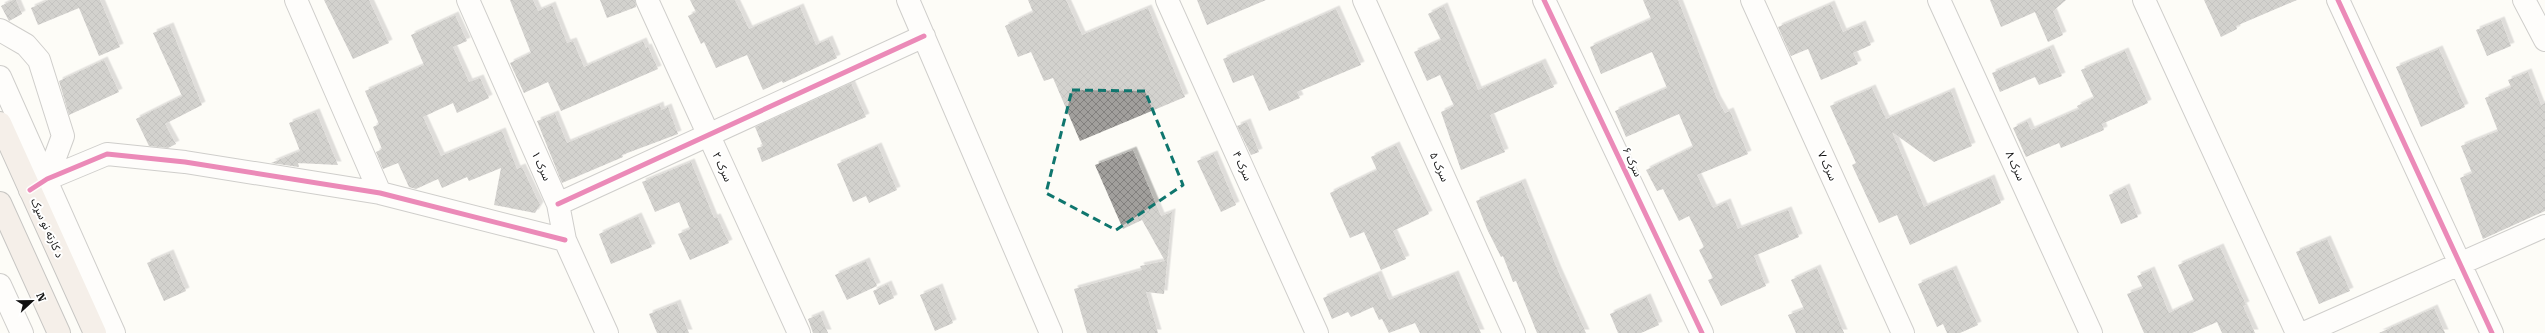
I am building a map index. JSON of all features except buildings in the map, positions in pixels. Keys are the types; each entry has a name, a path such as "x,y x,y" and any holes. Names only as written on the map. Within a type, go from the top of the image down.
{"highway":[{"name":"د کارته نو سړک","path":"0,123 38,184 95,333"},
{"path":"0,203 59,333"}],"street":[{"path":"296,0 380,193"},
{"name":"سرک ۱","path":"468,0 558,204 565,240 607,333"},
{"name":"سرک ۲","path":"647,0 799,333"},
{"path":"908,0 1051,333"},
{"name":"سرک ۴","path":"1168,0 1317,333"},
{"name":"سرک ۵","path":"1364,0 1514,333"},
{"name":"سرک ۶","path":"1544,0 1702,333"},
{"name":"سرک ۷","path":"1752,0 1903,333"},
{"name":"سرک ۸","path":"1939,0 2091,333"},
{"path":"2144,0 2297,333"},
{"path":"2338,0 2461,263 2492,333"},
{"path":"2524,0 2545,40"},
{"path":"0,30 26,45 39,60 63,136 38,184"},
{"path":"558,204 707,134 924,36"},
{"path":"0,77 38,184 114,333"},
{"path":"38,184 107,154 185,162 380,193 565,240"},
{"path":"2304,333 2545,226"},
{"path":"0,286 22,333"}],"highlighted area":[{"path":"1072,90 1145,91 1183,185 1116,230 1046,193"}],"cycle path":[{"path":"1544,0 1702,333"},
{"path":"2338,0 2492,333"},
{"path":"558,204 924,36"},
{"path":"30,190 47,179 107,154 185,162 380,193 565,240"}]}
